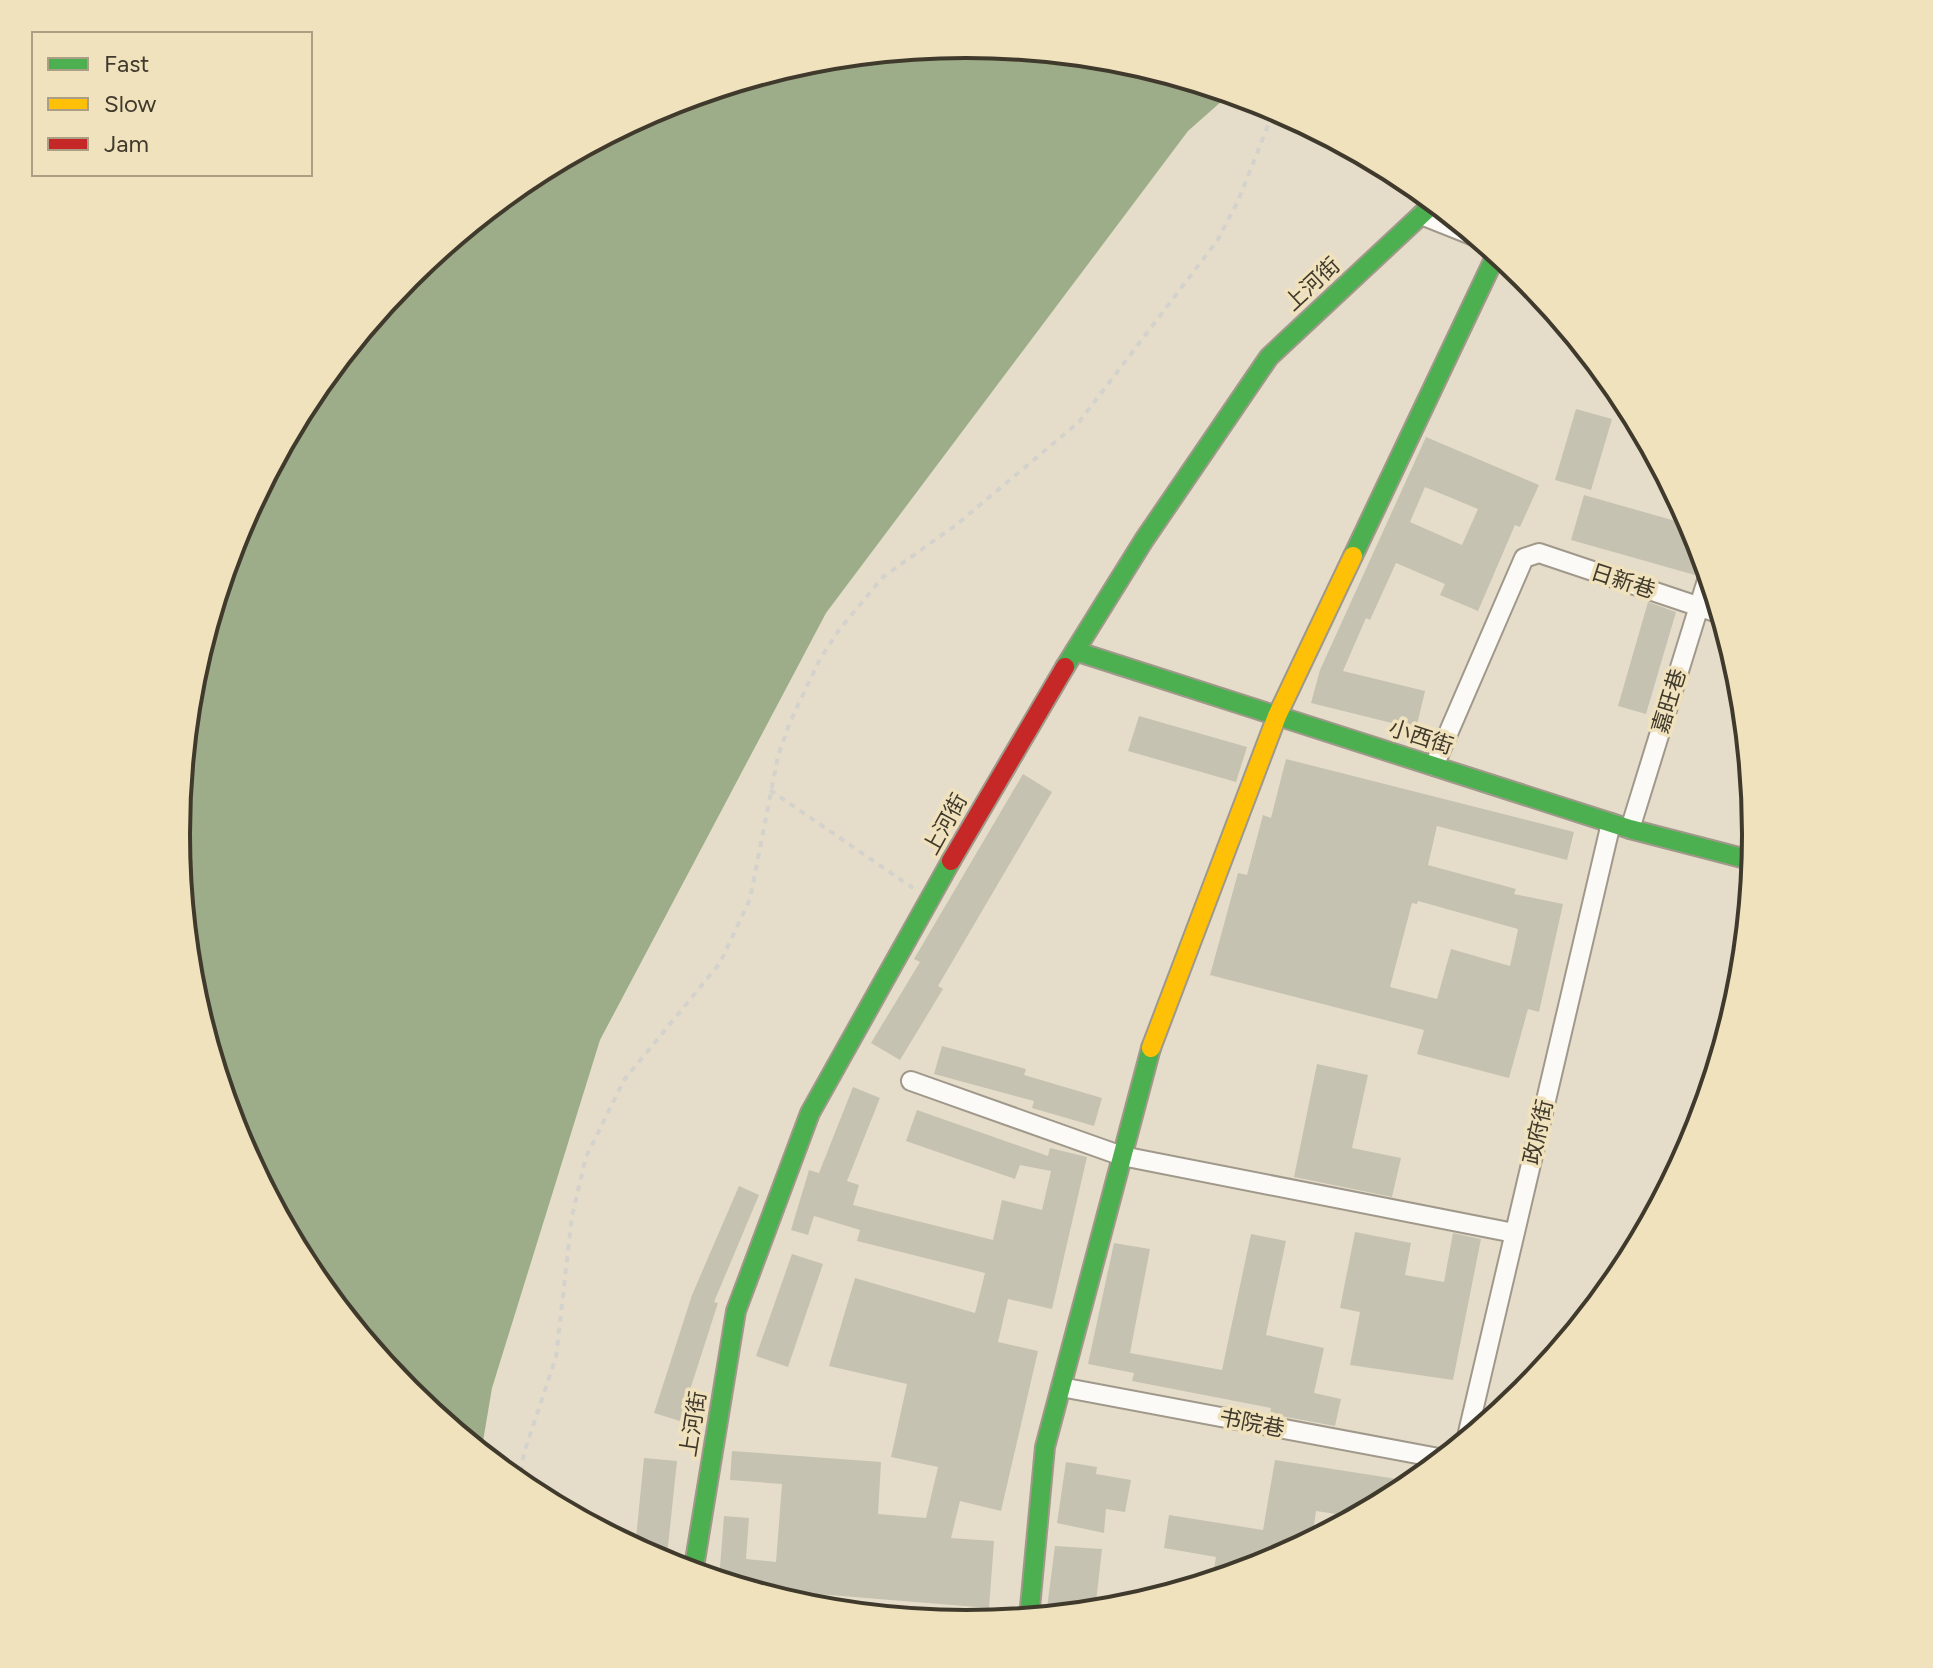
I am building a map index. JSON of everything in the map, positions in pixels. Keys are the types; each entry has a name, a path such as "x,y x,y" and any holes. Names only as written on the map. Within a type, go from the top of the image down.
{"street":[{"name":"上河街","path":"695,1561 736,1311 810,1113 1010,756 1144,540 1269,357 1427,209"},
{"path":"1421,215 1448,226"},
{"path":"1030,1607 1045,1447 1144,1068 1277,716 1492,264"},
{"name":"日新巷","path":"1434,766 1524,558 1539,553 1708,609"},
{"name":"嘉旺巷","path":"1630,829 1703,592"},
{"name":"小西街","path":"1075,651 1630,829 1742,858"},
{"name":"政府街","path":"1470,1424 1611,823"},
{"path":"911,1081 1122,1156 1514,1233"},
{"name":"书院巷","path":"1061,1387 1430,1456"}],"path":[{"path":"521,1469 556,1357 572,1216 586,1157 624,1080 720,963 750,899 770,790 799,701 839,630 883,577 956,525 1079,422 1217,241 1238,201 1270,120"},
{"path":"770,790 930,899"}],"shaded area":[{"path":"966,58 1068,65 1118,73 1222,101 1188,131 826,613 600,1040 492,1388 483,1441 418,1383 383,1346 321,1265 294,1222 250,1131 217,1035 205,985 192,885 190,834 192,783 205,683 217,633 250,537 294,446 321,403 383,322 418,285 494,218 535,189 623,138 717,99 815,73 865,65"}],"building":[{"path":"1576,409 1612,419 1591,490 1555,480"},
{"path":"1426,437 1539,485 1520,527 1515,525 1478,611 1440,595 1445,584 1396,563 1370,620 1366,618 1343,671 1425,691 1416,729 1311,703 1320,670","holes":["1425,487 1478,509 1462,545 1410,522"]},
{"path":"1584,495 1676,521 1696,572 1695,575 1571,540"},
{"path":"1648,602 1676,612 1646,714 1618,706"},
{"path":"1139,716 1247,747 1236,782 1128,751"},
{"path":"1286,759 1574,832 1567,860 1437,826 1428,865 1516,889 1514,894 1563,904 1539,1012 1528,1009 1509,1078 1417,1054 1424,1030 1210,975 1238,873 1247,875 1263,815 1271,818","holes":["1418,901 1518,929 1510,966 1451,949 1437,999 1390,987 1412,903 1417,904"]},
{"path":"1023,774 1052,792 938,986 943,989 900,1060 871,1043 920,962 914,959"},
{"path":"942,1046 1026,1069 1024,1075 1102,1098 1094,1126 1032,1108 1034,1101 934,1074"},
{"path":"1317,1064 1368,1075 1352,1148 1401,1158 1392,1197 1294,1177"},
{"path":"853,1087 880,1098 847,1181 859,1185 853,1205 993,1240 1002,1200 1042,1210 1051,1171 1020,1165 1015,1179 906,1141 917,1110 1048,1156 1050,1148 1087,1157 1052,1309 1008,1299 998,1342 1038,1351 1001,1511 960,1501 951,1538 994,1541 989,1608 806,1593 720,1570 724,1516 749,1518 746,1559 776,1562 782,1484 730,1480 732,1451 881,1462 878,1514 926,1518 938,1467 891,1457 907,1384 829,1366 855,1278 975,1313 985,1273 857,1241 860,1230 814,1216 808,1235 791,1230 809,1170 819,1173"},
{"path":"739,1186 759,1195 714,1302 718,1303 680,1421 654,1413 692,1295"},
{"path":"1355,1232 1411,1243 1405,1275 1444,1282 1453,1233 1481,1239 1453,1380 1350,1365 1360,1312 1340,1308"},
{"path":"1251,1234 1286,1241 1266,1335 1324,1348 1314,1393 1341,1399 1335,1426 1270,1414 1271,1408 1132,1381 1134,1373 1088,1364 1114,1243 1150,1249 1130,1353 1222,1370"},
{"path":"792,1254 823,1264 788,1367 756,1356"},
{"path":"644,1458 677,1461 668,1550 636,1536"},
{"path":"1275,1460 1398,1479 1339,1514 1316,1511 1314,1528 1214,1570 1216,1557 1164,1548 1169,1515 1263,1530"},
{"path":"1066,1462 1097,1467 1096,1474 1131,1480 1125,1512 1106,1509 1104,1533 1057,1523"},
{"path":"1055,1546 1102,1549 1096,1598 1047,1605"}],"traffic: fast":[{"path":"1065,667 1144,540 1269,357 1427,209"},
{"path":"1353,556 1492,264"},
{"path":"1075,651 1630,829 1742,858"},
{"path":"695,1561 736,1311 810,1113 951,861"},
{"path":"1030,1607 1045,1447 1151,1048"}],"traffic: slow":[{"path":"1151,1048 1277,716 1353,556"}],"traffic: jam":[{"path":"951,861 1065,667"}]}
